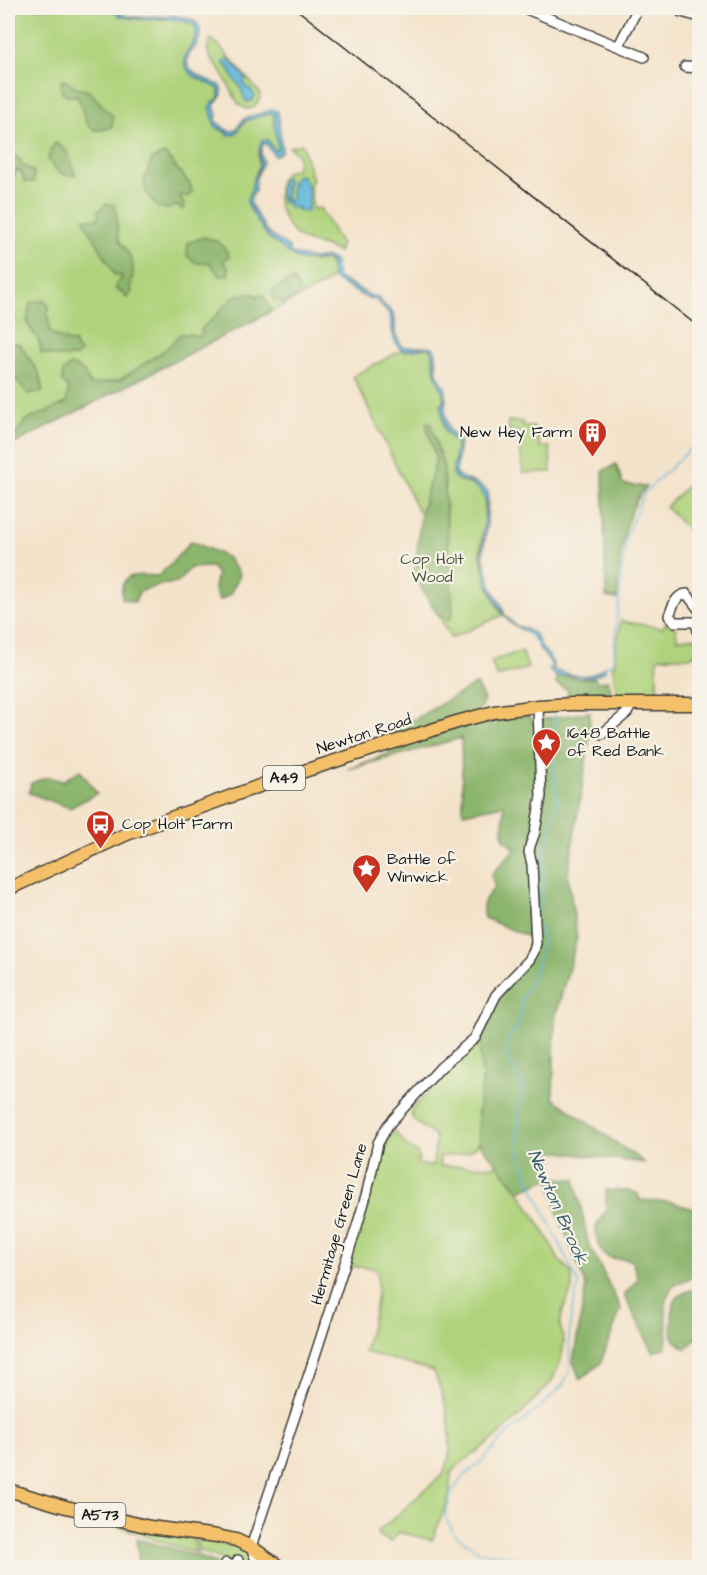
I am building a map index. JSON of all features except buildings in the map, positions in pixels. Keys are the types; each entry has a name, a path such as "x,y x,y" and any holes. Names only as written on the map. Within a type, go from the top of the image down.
{"main road":[{"name":"Newton Road","path":"8,890 118,837 252,789 460,721 494,712 538,706 632,704"},
{"name":"A49","path":"632,704 699,704"},
{"name":"A573","path":"8,1490 66,1507 150,1527 236,1540 251,1547 281,1568"}],"street":[{"path":"525,8 644,57"},
{"path":"619,45 638,8"},
{"path":"681,12 699,17"},
{"path":"685,68 699,68 699,40"},
{"path":"699,611 687,594 678,597 669,616 675,622 696,622 699,640"},
{"path":"602,734 627,713 632,704"},
{"name":"Hermitage Green Lane","path":"251,1547 367,1192 375,1149 380,1138 388,1125 440,1068 475,1038 496,995 529,960 534,951 536,943 532,864 529,852 541,796 538,706"},
{"path":"251,1547 259,1568"}],"green space":[{"path":"8,8 114,8 117,15 127,18 175,19 193,23 196,32 186,55 188,70 219,89 219,98 212,103 214,124 229,135 237,132 243,123 251,119 271,113 275,115 278,148 274,149 262,140 258,155 259,166 253,180 248,205 268,237 296,258 314,262 327,260 332,272 331,279 323,285 8,447"},
{"path":"211,39 260,93 260,99 253,108 246,109 238,103 222,73 210,57 207,49"},
{"path":"63,80 89,91 113,117 112,127 95,130 90,127 84,117 78,96 68,96 61,91"},
{"path":"55,143 67,152 75,175 60,172 48,160"},
{"path":"302,144 313,180 310,184 313,209 320,208 341,244 338,252 302,239 285,221 279,205 278,189 285,173 289,170 296,170 298,159 297,154 289,147","holes":["287,180 285,199 293,199 291,193 293,185 306,181 309,192 308,209 297,207 281,198"]},
{"path":"8,153 20,159 22,165 34,172 34,182 24,182 22,172 16,170 14,177 8,177"},
{"path":"165,154 190,184 192,191 189,197 180,196 185,207 182,209 177,206 166,209 156,206 146,192 144,181 152,159"},
{"path":"106,204 114,205 117,213 119,239 133,265 130,288 132,291 128,298 124,293 116,290 116,284 122,276 115,275 84,220 85,218 97,219 98,211"},
{"path":"204,237 217,241 225,249 229,257 223,261 229,269 228,275 220,276 209,262 197,263 187,256 188,243"},
{"path":"293,279 301,292 285,303 274,300 272,291"},
{"path":"254,294 256,297 264,295 271,311 8,447 8,436 17,434 25,421 66,403 69,389 62,382 63,372 70,365 83,372 90,385 120,380 166,349 180,334 198,337 202,334 201,330 236,295"},
{"path":"44,300 49,306 50,332 61,339 75,343 80,352 76,357 60,357 41,353 40,343 27,323 30,303"},
{"path":"12,343 19,343 39,373 43,391 28,394 8,370 8,347"},
{"path":"427,348 433,353 435,373 443,392 444,401 441,406 445,431 457,443 453,472 458,480 479,488 485,499 485,521 480,551 487,583 503,615 451,638 438,615 449,620 453,613 444,469 430,422 427,424 436,460 421,513 417,509 353,376 402,350"},
{"path":"508,421 523,422 523,427 534,427 534,439 539,439 540,447 550,447 551,472 523,473 518,431 508,430"},
{"name":"Cop Holt Wood","path":"430,422 444,469 453,613 449,620 438,615 422,590 415,571 421,513 436,460 426,423"},
{"path":"616,464 623,484 646,487 631,511 623,540 617,599 606,597 603,471"},
{"path":"699,474 699,542 666,507"},
{"path":"191,541 227,557 240,575 230,594 219,601 214,587 217,574 211,567 190,568 177,583 159,585 139,592 135,602 122,599 123,583 127,579 137,575 158,576"},
{"path":"621,621 663,628 666,622 676,628 677,639 698,637 699,651 690,657 660,657 657,660 657,698 621,699 617,694 612,665 615,664"},
{"path":"522,651 528,668 497,677 491,661"},
{"path":"569,676 581,679 595,678 597,682 609,680 612,698 566,700 568,690 556,684 556,677"},
{"path":"476,684 484,700 478,713 344,754 343,751 383,737"},
{"path":"590,712 589,744 568,875 577,938 555,1019 553,1098 645,1163 551,1151 550,1178 519,1191 479,1143 478,1112 483,1077 480,1053 482,1039 505,986 522,970 531,938 484,918 484,902 495,888 491,875 515,849 503,838 504,805 463,813 461,738 348,769 473,721 523,715 533,721"},
{"path":"80,770 97,793 70,808 29,793 31,783 48,777 63,781"},
{"path":"487,1026 480,1053 483,1077 478,1112 479,1143 466,1153 440,1156 439,1166 498,1166 519,1191 551,1243 558,1259 572,1273 572,1289 563,1310 560,1325 564,1342 561,1360 552,1381 521,1414 498,1436 451,1473 447,1503 432,1540 399,1532 391,1542 378,1535 378,1532 442,1475 446,1468 450,1452 449,1424 434,1371 364,1352 376,1301 377,1270 347,1266 376,1154 389,1125 408,1147 417,1153 420,1159 417,1164 433,1166 436,1137 415,1121 411,1113 412,1109 429,1091 430,1087 427,1085"},
{"path":"550,1178 575,1179 588,1242 621,1309 600,1364 580,1379 573,1362 586,1286 558,1214"},
{"path":"606,1190 631,1191 638,1194 640,1200 672,1202 699,1211 699,1275 679,1283 669,1293 666,1300 667,1341 665,1348 653,1352 624,1295 638,1279 632,1261 614,1259 605,1255 598,1242 596,1231 598,1222 606,1210"},
{"path":"699,1286 699,1335 686,1349 672,1335 674,1302 680,1295"},
{"path":"106,1522 194,1538 198,1553 171,1545"},
{"path":"197,1537 248,1549 256,1567 242,1567 200,1551 197,1546"},
{"path":"137,1539 197,1556 227,1567 139,1567"}],"water":[{"path":"114,8 126,16 167,17 169,15 189,18 198,24 200,36 187,62 190,69 197,75 222,88 222,94 214,106 216,121 226,129 234,131 243,119 248,117 273,109 278,112 282,150 275,156 266,144 263,144 261,153 263,162 256,178 255,190 250,200 251,205 268,233 289,248 292,254 314,259 325,257 334,260 338,278 377,297 392,312 395,320 395,334 402,346 433,347 436,353 437,373 445,387 445,412 449,430 460,440 456,474 480,485 488,492 483,555 492,588 505,615 516,626 535,634 541,647 549,656 554,670 587,675 605,666 605,671 590,678 554,675 549,670 552,669 550,662 540,650 535,638 510,623 502,612 487,582 483,561 482,550 485,499 482,492 472,484 453,476 457,443 445,431 441,406 444,401 443,392 435,373 431,349 404,351 395,341 390,314 377,300 367,298 333,278 330,262 327,260 295,258 269,238 253,215 247,198 259,167 259,150 262,140 268,140 276,150 278,148 275,115 271,113 245,121 235,134 230,135 215,126 210,107 219,98 219,89 194,76 185,64 185,58 196,36 193,24 175,19 126,18 117,15"},
{"path":"227,57 245,77 244,85 255,96 252,101 247,102 230,69 223,62 228,59"},
{"path":"297,175 303,176 308,188 309,202 306,212 297,210 297,207 289,208 288,203 283,203 281,197 280,190 285,177 289,183 286,185 285,199 292,199 293,181"}],"waterway":[{"name":"Newton Brook","path":"604,668 614,661 626,537 644,493 700,442"},
{"name":"Newton Brook","path":"528,633 539,646"},
{"name":"Newton Brook","path":"539,915 544,856 556,812 555,711"},
{"name":"Newton Brook","path":"540,926 543,942 534,975 522,998 519,1027 507,1039 507,1057 523,1086 519,1107 518,1148 529,1180 579,1284 571,1315 570,1371 563,1385 541,1407 505,1436 462,1478 452,1492 445,1516 454,1534 480,1552 582,1568"}],"railway":[{"path":"295,8 700,328"}],"place":[{"name":"New Hey Farm","path":"593,458"},
{"name":"1648 Battle of Red Bank","path":"546,768"},
{"name":"Cop Holt Farm","path":"101,850"},
{"name":"Battle of Winwick","path":"366,894"}]}
